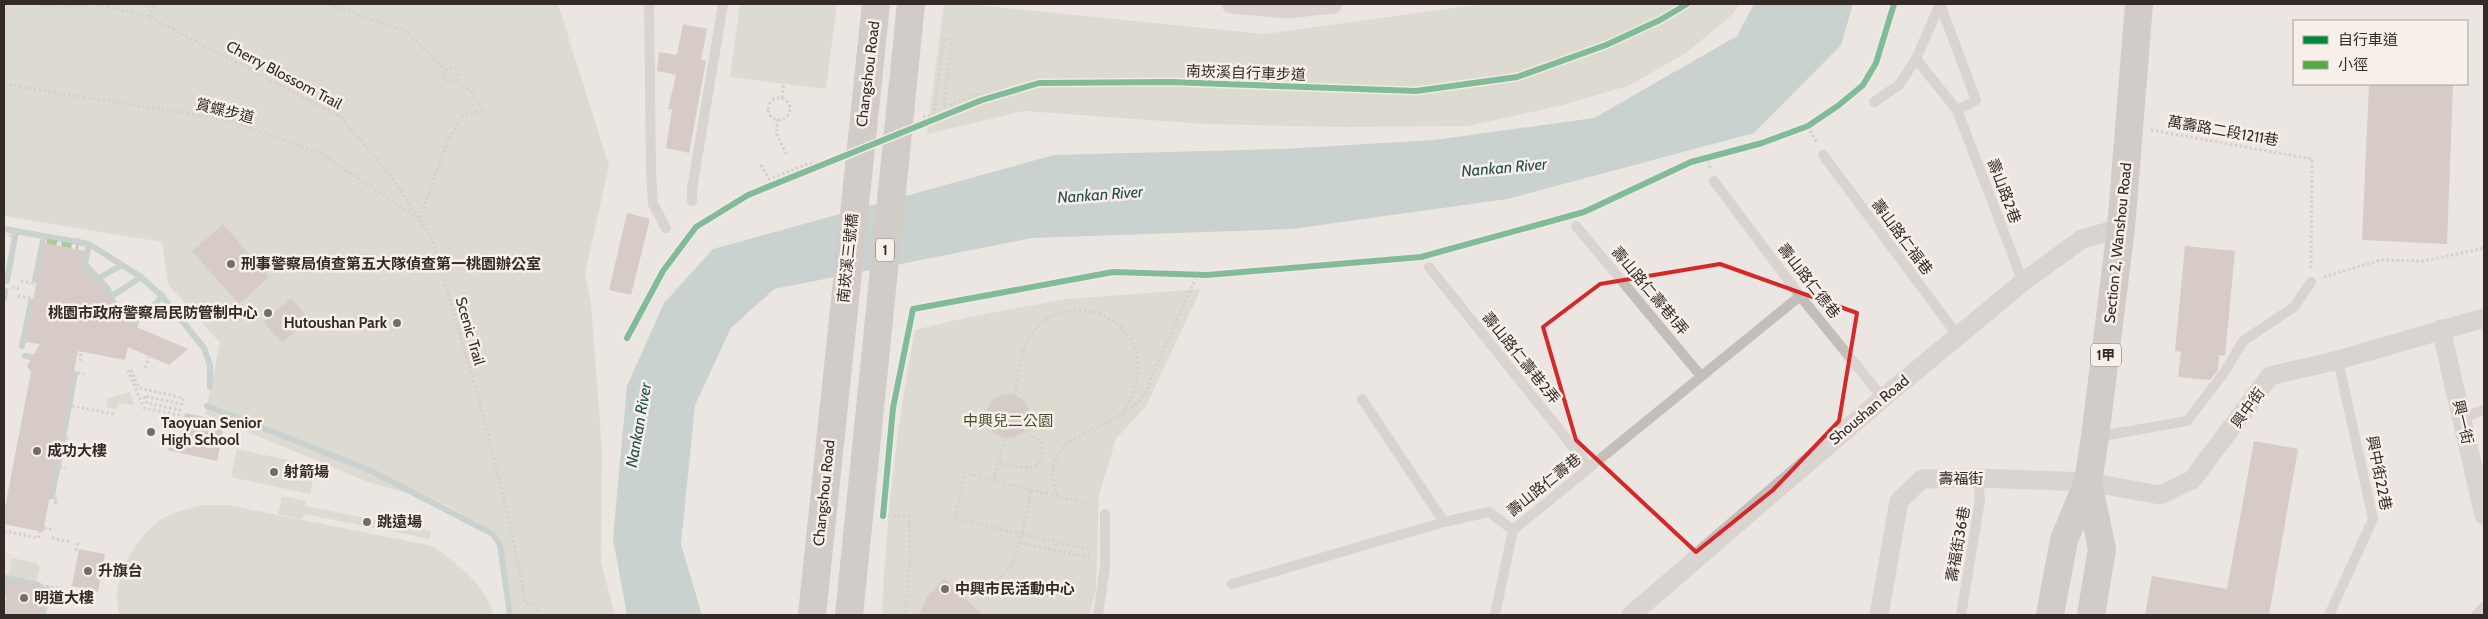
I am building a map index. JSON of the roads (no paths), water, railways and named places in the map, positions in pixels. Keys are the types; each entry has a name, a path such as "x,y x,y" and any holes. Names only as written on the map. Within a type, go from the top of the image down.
{"main road":[{"name":"Changshou Road","path":"850,151 876,4"},
{"name":"1","path":"849,615 873,376 913,122 911,4"},
{"name":"Section 2, Wanshou Road","path":"2050,615 2064,540 2088,482 2095,437 2121,228 2139,4"},
{"name":"南崁溪三號橋","path":"836,372 850,151"},
{"name":"Changshou Road","path":"812,615 836,372"},
{"name":"Section 2, Wanshou Road","path":"2088,482 2102,549 2091,615"}],"street":[{"path":"1231,4 1289,6 1333,4"},
{"name":"Shoushan Road","path":"1631,615 1883,398 2023,282 2082,240 2121,228"},
{"name":"興中街","path":"2088,482 2160,496 2192,480 2270,376 2338,360 2484,318"},
{"name":"興一街","path":"2442,329 2484,515"},
{"name":"壽福街","path":"1879,615 1898,501 1922,479 1978,478 2088,482"}],"lane":[{"path":"649,4 651,179 653,204 666,228"},
{"path":"692,202 692,188 723,4"},
{"path":"1874,102 1899,85 1916,59 1940,4"},
{"path":"1940,4 1976,100 1957,110"},
{"name":"壽山路2巷","path":"1916,59 1957,110 2023,282"},
{"name":"壽山路仁福巷","path":"1823,155 1958,336"},
{"name":"壽山路仁德巷","path":"1714,181 1800,296 1883,398"},
{"name":"壽山路仁壽巷1弄","path":"1576,226 1701,376"},
{"name":"壽山路仁壽巷2弄","path":"1428,268 1590,468"},
{"path":"2095,437 2187,421 2224,373 2243,341 2294,307 2311,282"},
{"name":"壽山路仁壽巷","path":"1232,584 1444,522 1489,512 1513,530 1800,296"},
{"name":"興中街22巷","path":"2329,615 2374,519 2338,360"},
{"path":"1362,399 1444,522"},
{"path":"2462,418 2484,410"},
{"name":"壽福街36巷","path":"1961,615 1980,500 1978,478"},
{"path":"1098,615 1105,561 1105,514"},
{"path":"1495,615 1513,530"},
{"path":"2476,615 2484,607"}],"water":[{"name":"Nankan River","path":"1754,4 1853,4 1841,45 1754,133 1507,199 1292,229 1032,238 774,289 731,328 695,405 681,544 702,615 627,615 613,539 627,386 664,303 713,249 1054,155 1282,149 1434,140 1594,118 1737,36"}],"waterway":[{"path":"4,229 89,244 141,277 162,296 204,348 210,365 210,387"},
{"path":"7,281 16,231"},
{"path":"35,280 44,236"},
{"path":"89,244 85,264 108,289 117,311 146,316 162,296"},
{"path":"99,278 122,265"},
{"path":"112,296 141,277"},
{"path":"4,299 5,291"},
{"path":"22,346 31,302"},
{"path":"135,325 137,315"},
{"path":"25,356 39,358"},
{"path":"52,496 75,374"},
{"path":"207,406 371,471 493,534 500,545 510,615"},
{"path":"4,594 7,578 38,585"},
{"path":"43,615 48,589"}],"place":[{"name":"刑事警察局偵查第五大隊偵查第一桃園辦公室","path":"231,264"},
{"name":"桃園市政府警察局民防管制中心","path":"268,313"},
{"name":"Hutoushan Park","path":"397,323"},
{"name":"Taoyuan Senior High School","path":"151,432"},
{"name":"成功大樓","path":"37,451"},
{"name":"射箭場","path":"274,472"},
{"name":"跳遠場","path":"367,522"},
{"name":"升旗台","path":"88,571"},
{"name":"中興市民活動中心","path":"945,589"},
{"name":"明道大樓","path":"24,598"}],"park label":[{"name":"中興兒二公園","path":"1008,421"}]}
